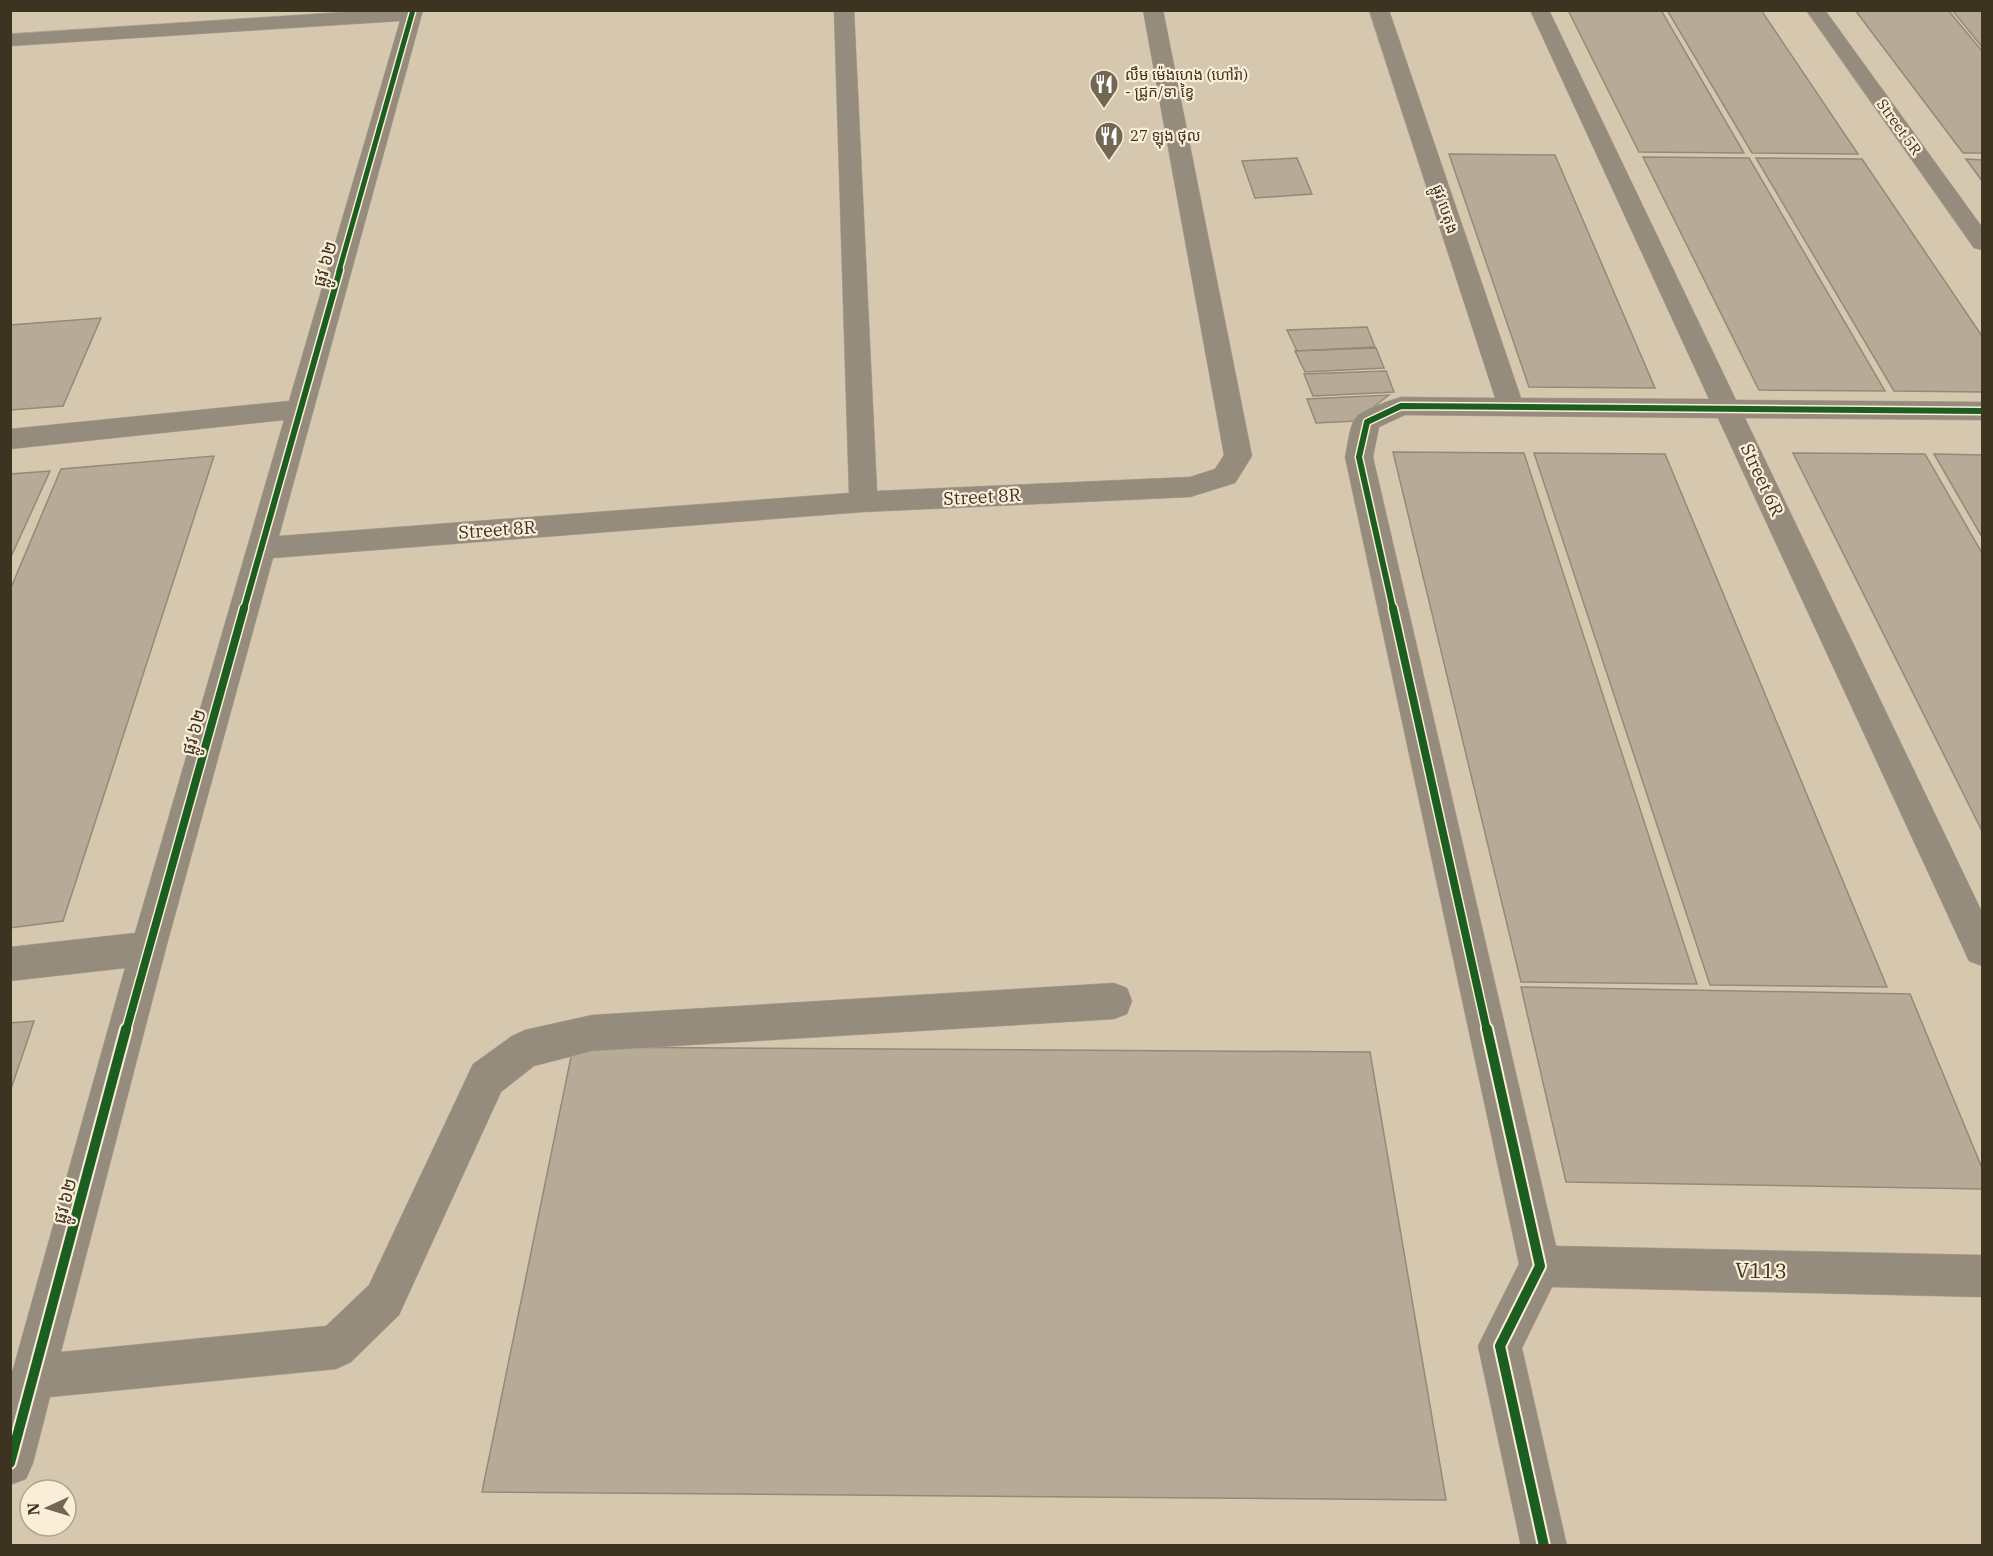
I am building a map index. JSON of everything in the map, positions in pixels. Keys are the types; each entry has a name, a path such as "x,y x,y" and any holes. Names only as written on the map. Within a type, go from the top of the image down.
{"street":[{"path":"844,10 863,502"},
{"name":"Street 8R","path":"262,548 863,502 1190,487 1225,476 1238,456 1153,10"},
{"name":"ផ្លូវ បេតុង","path":"1379,10 1511,407"},
{"name":"Street 6R","path":"1539,10 1983,949"},
{"name":"Street 5R","path":"1815,10 1983,243"},
{"path":"10,40 413,13"},
{"name":"ផ្លូវ ៦២","path":"10,1463 148,948 413,13"},
{"path":"1544,1545 1500,1346 1540,1266 1359,457 1367,422 1401,406 1983,411"},
{"path":"10,440 300,409"},
{"path":"10,964 148,948"},
{"path":"33,1377 336,1347 384,1300 488,1078 525,1049 592,1033 1114,1001"},
{"name":"V113","path":"1540,1266 1983,1276"}],"building":[{"path":"1568,10 1661,10 1744,153 1639,152"},
{"path":"1667,10 1761,10 1858,154 1752,153"},
{"path":"1855,10 1948,10 1982,51 1982,153 1963,153"},
{"path":"1952,10 1982,10 1982,47"},
{"path":"1449,154 1555,155 1655,388 1529,387"},
{"path":"1643,157 1749,158 1885,391 1759,390"},
{"path":"1297,158 1312,194 1255,198 1242,161"},
{"path":"1756,158 1862,159 1982,336 1982,392 1894,391"},
{"path":"1966,159 1982,160 1982,181"},
{"path":"101,318 63,406 10,410 10,325"},
{"path":"1367,327 1375,347 1297,351 1287,330"},
{"path":"1376,348 1384,368 1305,372 1295,351"},
{"path":"1386,371 1394,392 1313,396 1304,374"},
{"path":"1389,395 1355,421 1316,423 1307,399"},
{"path":"1393,452 1524,453 1697,984 1521,982"},
{"path":"1534,453 1665,454 1887,987 1710,985"},
{"path":"1793,453 1925,454 1982,553 1982,831"},
{"path":"1934,454 1982,455 1982,537"},
{"path":"214,456 63,921 10,928 10,590 61,469"},
{"path":"50,471 10,559 10,474"},
{"path":"1521,987 1910,994 1982,1168 1982,1189 1566,1182"},
{"path":"34,1021 10,1092 10,1023"},
{"path":"573,1047 1370,1052 1446,1500 482,1492"}],"cycle path":[{"path":"10,1463 148,948 413,10"},
{"path":"1544,1546 1500,1346 1540,1266 1359,457 1367,422 1401,406 1982,411"}],"place":[{"name":"លឹម ម៉េងហេង (ហៅរ៉ា) - ជ្រូក/ទា ខ្វៃ","path":"1104,110"},
{"name":"27 ឡុង ថុល","path":"1109,162"}]}
